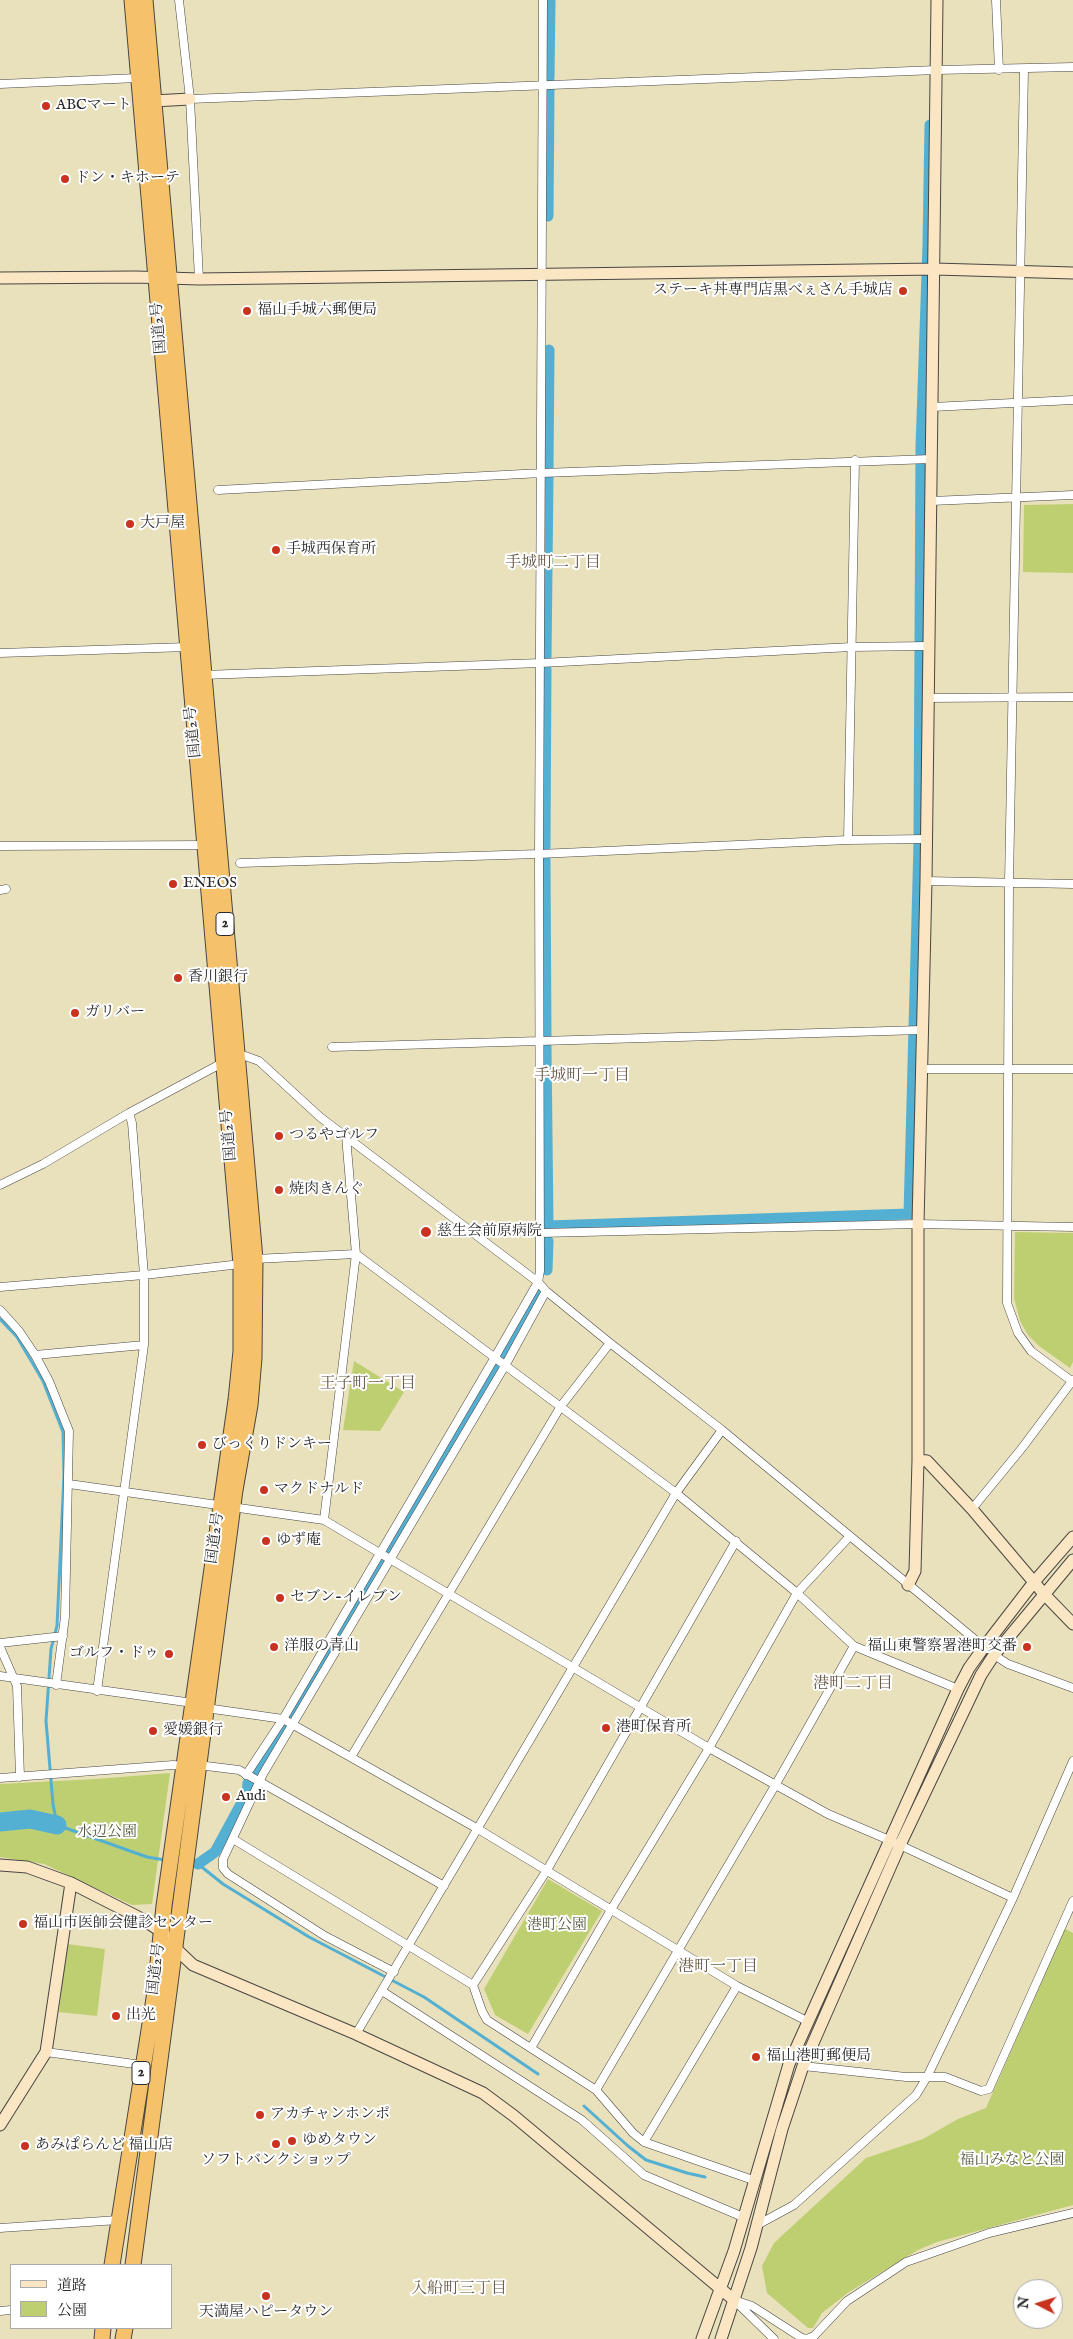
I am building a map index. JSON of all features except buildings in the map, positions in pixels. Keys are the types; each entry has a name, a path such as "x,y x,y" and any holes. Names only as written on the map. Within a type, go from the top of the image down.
{"highway":[{"name":"国道2号","path":"132,0 138,78 162,278 194,647 206,845 230,1058"},
{"name":"国道2号","path":"145,0 153,101 162,278"},
{"name":"国道2号","path":"133,2264 174,1947 175,1882 180,1844 226,1506 250,1405 254,1358 248,1262 230,1058 203,675 194,647"},
{"name":"国道2号","path":"112,2264 162,1932 175,1882"}],"street":[{"path":"179,0 190,99 199,279"},
{"path":"252,1778 289,1722 500,1361 538,1282 540,1271 538,854 541,663 544,0"},
{"path":"908,1585 915,1571 918,1460 918,1224 932,501 937,0"},
{"path":"996,0 1000,70"},
{"path":"153,101 937,70 1024,70 1073,67"},
{"path":"972,1509 1073,1381 1031,1351 1010,1316 1007,1302 1009,883 1024,70"},
{"path":"0,84 138,78"},
{"path":"0,278 199,279 935,269 1073,273"},
{"path":"932,407 1073,400"},
{"path":"218,490 542,473 855,460 931,459"},
{"path":"848,840 855,460"},
{"path":"932,501 1073,495"},
{"path":"203,675 541,663 852,647 928,646"},
{"path":"0,652 194,647"},
{"path":"927,698 1073,697"},
{"path":"240,863 538,854 848,840 926,839"},
{"path":"0,846 206,845"},
{"path":"926,881 1073,884"},
{"path":"332,1047 922,1030"},
{"path":"0,1185 43,1164 128,1113 230,1058 259,1061 320,1117 538,1282 546,1291 610,1343 722,1430 984,1647"},
{"path":"921,1069 1073,1069"},
{"path":"97,1691 126,1492 144,1346 144,1275 132,1122 128,1113"},
{"path":"324,1520 356,1254 346,1136"},
{"path":"541,1233 918,1224 1073,1227"},
{"path":"0,1287 144,1275 248,1262 356,1254 676,1493 797,1593 854,1646 958,1690"},
{"path":"393,1973 325,1936 228,1874 223,1868 223,1859 233,1839 252,1778 289,1722 500,1361 546,1291"},
{"path":"0,1310 20,1331 50,1381 69,1431 69,1484 63,1636 56,1684"},
{"path":"350,1757 450,1595 561,1406 610,1343"},
{"path":"35,1355 144,1346"},
{"path":"356,2034 409,1948 572,1666 676,1493 722,1430"},
{"path":"918,1460 927,1462 972,1509 1044,1594 1073,1624"},
{"path":"69,1484 324,1520 709,1748 828,1814 1013,1898"},
{"path":"531,2048 612,1908 709,1748 797,1593 850,1536"},
{"path":"721,2339 758,2224 779,2138 803,2066 958,1690 969,1668 984,1647 1034,1582 1073,1538"},
{"path":"474,1985 547,1870 736,1541"},
{"path":"702,2339 721,2287 789,2064 806,2022 894,1843 981,1675 994,1655 1073,1560"},
{"path":"0,1643 63,1636"},
{"path":"596,2090 776,1784 854,1646"},
{"path":"0,1647 17,1686 20,1777"},
{"path":"994,1655 1008,1664 1073,1688"},
{"path":"0,1676 200,1706 289,1722 478,1829 612,1908 678,1951 737,1986 806,2022"},
{"path":"758,2224 794,2205 916,2095 927,2077 1013,1898 1073,1761"},
{"path":"0,1778 173,1765 239,1770 444,1886"},
{"path":"233,1839 409,1948 474,1985 482,2011 487,2020 596,2090 633,2133 644,2142 753,2180"},
{"path":"0,1865 27,1867 71,1883 142,1919 162,1932 174,1947 194,1965 356,2034 483,2093 514,2116 721,2287 774,2339"},
{"path":"1,2119 46,2052 71,1883"},
{"path":"803,2066 896,2076 945,2078 981,2091 989,2090 1073,1900"},
{"path":"644,2142 737,1986"},
{"path":"383,1990 582,2120 644,2175 743,2217"},
{"path":"46,2052 142,2065"},
{"path":"734,2300 752,2306 802,2338 813,2337 847,2301 906,2262 989,2233 1073,2213"},
{"path":"0,2228 118,2220"}],"green space":[{"path":"1073,504 1073,573 1023,572 1024,505"},
{"path":"1015,1232 1073,1233 1073,1362 1070,1368 1039,1346 1028,1335 1020,1321 1014,1298"},
{"path":"354,1361 404,1392 380,1431 343,1430"},
{"name":"水辺公園","path":"170,1773 152,1904 132,1905 44,1864 0,1857 0,1784"},
{"name":"港町公園","path":"548,1879 602,1911 528,2034 495,2015 484,1989"},
{"name":"福山みなと公園","path":"1065,1929 1073,1933 1073,2205 937,2242 918,2250 849,2292 822,2313 813,2328 808,2328 767,2293 762,2266 774,2243 866,2158 923,2139 958,2119 986,2108"},
{"path":"67,1944 105,1949 97,2016 59,2012"}],"waterway":[{"path":"549,78 550,0"},
{"path":"548,216 549,90"},
{"path":"919,833 921,447 930,125"},
{"path":"548,469 549,350"},
{"path":"546,659 548,477"},
{"path":"545,849 546,669"},
{"path":"546,1047 548,1226 909,1214 919,843"},
{"path":"545,858 546,1039"},
{"path":"547,1270 548,1241"},
{"path":"198,1864 215,1852 247,1793 248,1783 316,1675 507,1350 537,1292"},
{"path":"0,1319 17,1337 43,1381 63,1432 64,1475 57,1626 51,1649 46,1721 53,1804 57,1825 147,1857 165,1860"},
{"path":"0,1822 30,1819 57,1825"},
{"path":"191,1863 198,1864 223,1884 309,1937 424,1997 538,2074"},
{"path":"584,2106 646,2160 705,2177"}],"place":[{"name":"ABCマート","path":"46,106"},
{"name":"ドン・キホーテ","path":"65,179"},
{"name":"ステーキ丼専門店黒べぇさん手城店","path":"903,291"},
{"name":"福山手城六郵便局","path":"247,311"},
{"name":"大戸屋","path":"130,524"},
{"name":"手城西保育所","path":"276,550"},
{"name":"ENEOS","path":"173,884"},
{"name":"香川銀行","path":"178,978"},
{"name":"ガリバー","path":"75,1013"},
{"name":"つるやゴルフ","path":"279,1136"},
{"name":"焼肉きんぐ","path":"279,1190"},
{"name":"慈生会前原病院","path":"426,1232"},
{"name":"びっくりドンキー","path":"202,1445"},
{"name":"マクドナルド","path":"264,1490"},
{"name":"ゆず庵","path":"266,1541"},
{"name":"セブン-イレブン","path":"280,1598"},
{"name":"洋服の青山","path":"274,1647"},
{"name":"福山東警察署港町交番","path":"1027,1647"},
{"name":"ゴルフ・ドゥ","path":"169,1654"},
{"name":"港町保育所","path":"606,1728"},
{"name":"愛媛銀行","path":"153,1731"},
{"name":"Audi","path":"226,1797"},
{"name":"福山市医師会健診センター","path":"23,1924"},
{"name":"出光","path":"116,2016"},
{"name":"福山港町郵便局","path":"756,2057"},
{"name":"アカチャンホンポ","path":"260,2115"},
{"name":"ゆめタウン","path":"292,2141"},
{"name":"ソフトバンクショップ","path":"276,2144"},
{"name":"あみぱらんど 福山店","path":"25,2146"},
{"name":"天満屋ハピータウン","path":"266,2296"}],"district":[{"name":"手城町二丁目","path":"553,564"},
{"name":"手城町一丁目","path":"582,1077"},
{"name":"王子町一丁目","path":"368,1385"},
{"name":"港町二丁目","path":"853,1685"},
{"name":"港町一丁目","path":"718,1968"},
{"name":"入船町三丁目","path":"459,2290"}]}
